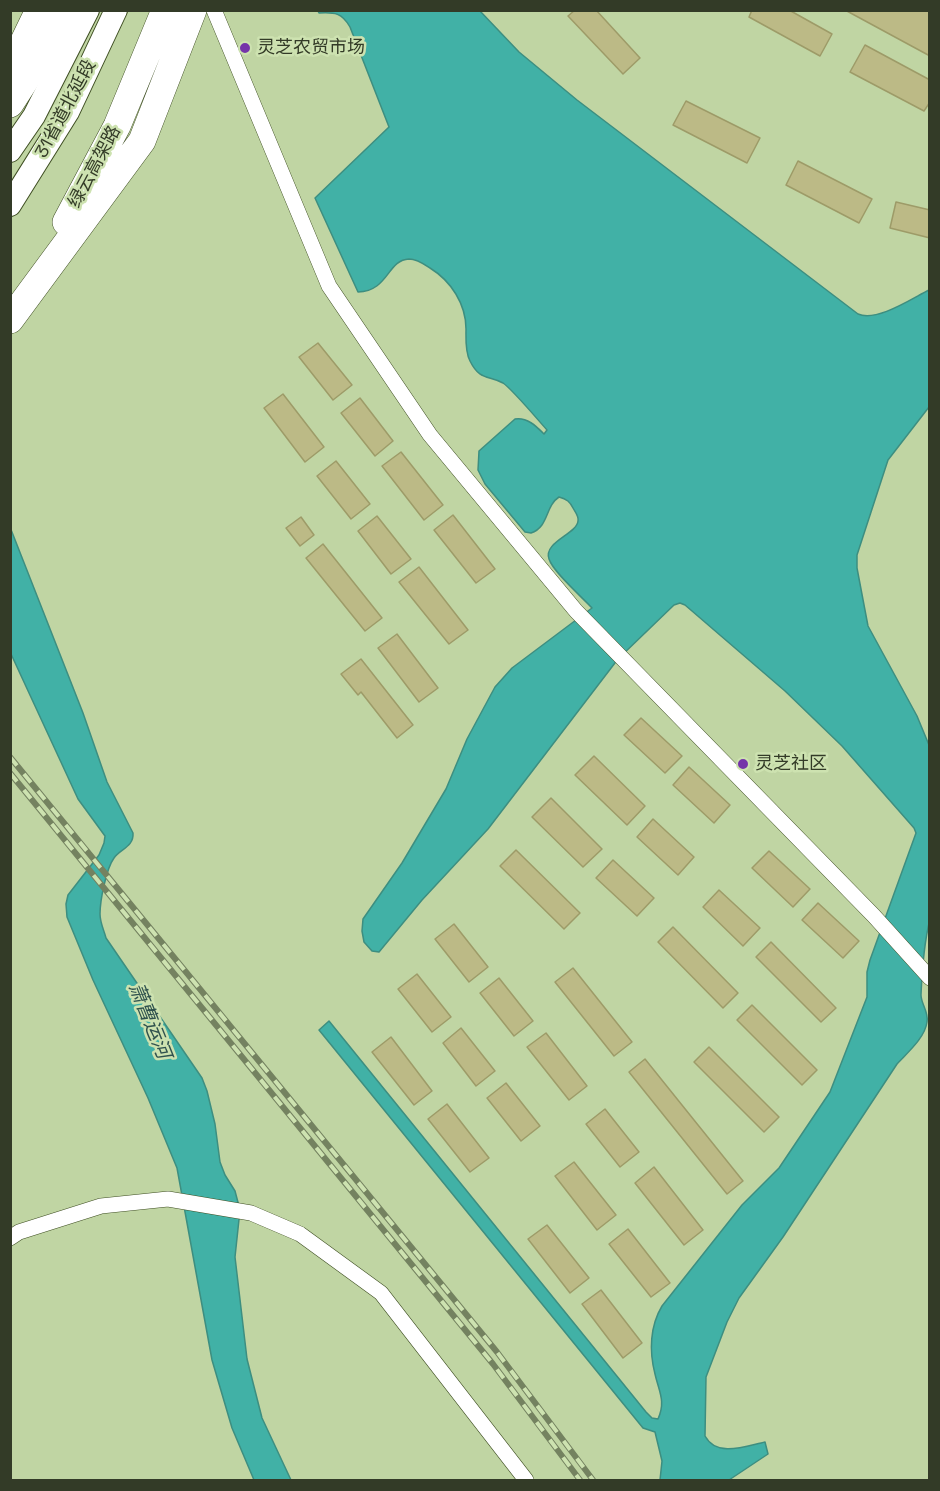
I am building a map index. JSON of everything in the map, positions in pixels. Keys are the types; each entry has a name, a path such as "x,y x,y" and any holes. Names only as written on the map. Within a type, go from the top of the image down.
{"highway":[{"path":"10,70 39,10"},
{"path":"10,106 32,70 63,10"},
{"name":"绿云高架路","path":"10,318 31,287 117,126 165,10"},
{"path":"10,318 142,141 193,10"}],"main road":[{"path":"10,106 81,10"},
{"path":"10,151 34,116 88,10"},
{"name":"31省道北延段","path":"10,205 68,112 116,10"}],"street":[{"path":"214,10 329,286 430,435 576,611 874,916 930,978"},
{"path":"10,1238 19,1232 102,1206 168,1199 251,1213 300,1234 381,1293 526,1480"}],"water":[{"path":"318,11 480,11 519,52 577,100 858,314 866,316 884,312 929,290 929,407 888,460 857,555 857,568 868,626 917,716 929,745 930,919 926,937 921,995 927,1015 926,1028 897,1064 783,1237 739,1298 727,1322 706,1377 705,1436 710,1443 724,1449 741,1448 765,1442 768,1454 729,1480 660,1480 662,1461 655,1432 643,1428 319,1030 329,1021 646,1412 652,1418 658,1419 662,1402 651,1348 658,1314 742,1205 779,1168 830,1092 867,997 867,972 870,960 916,833 842,746 785,691 680,603 674,605 618,659 488,829 422,900 379,952 372,951 364,942 363,919 402,863 446,789 467,739 495,687 512,668 592,608 562,577 549,559 548,553 551,548 576,526 578,521 569,502 559,497 551,506 541,526 531,533 525,532 485,484 478,470 479,451 515,419 527,421 544,434 547,430 507,386 477,372 467,354 463,311 451,286 428,266 409,259 396,264 376,287 358,292 315,198 389,127 350,27 338,14 319,13"},
{"name":"萧曹运河","path":"10,527 83,713 107,782 133,833 129,845 114,858 108,870 101,901 101,923 106,938 202,1078 207,1091 215,1124 220,1162 235,1191 240,1210 235,1257 247,1359 262,1418 291,1480 254,1480 232,1428 212,1360 177,1168 67,917 68,895 99,855 105,836 78,799 11,654"}],"building":[{"path":"575,10 596,10 640,58 623,74 568,16"},
{"path":"752,10 789,10 832,34 820,56 749,17"},
{"path":"845,10 930,10 930,56"},
{"path":"865,45 930,80 930,102 924,111 850,72"},
{"path":"686,101 760,138 747,163 673,125"},
{"path":"798,161 872,199 859,223 786,185"},
{"path":"896,202 930,210 930,238 890,228"},
{"path":"318,343 352,385 333,400 299,357"},
{"path":"283,394 324,447 305,462 264,408"},
{"path":"360,398 393,441 375,456 341,413"},
{"path":"401,452 443,505 424,520 382,466"},
{"path":"336,461 370,504 351,519 317,476"},
{"path":"453,515 495,569 476,583 434,530"},
{"path":"377,516 411,559 391,574 358,531"},
{"path":"301,517 314,535 300,546 286,528"},
{"path":"323,544 382,618 365,631 306,558"},
{"path":"419,567 468,630 449,644 399,582"},
{"path":"397,634 438,688 419,702 378,648"},
{"path":"361,659 413,725 397,738 361,692 358,695 341,674"},
{"path":"641,718 682,756 665,773 624,735"},
{"path":"594,756 645,806 627,825 575,775"},
{"path":"689,767 730,805 714,823 673,785"},
{"path":"551,798 602,849 583,867 532,817"},
{"path":"653,819 694,857 678,875 637,837"},
{"path":"516,850 580,913 564,929 500,866"},
{"path":"769,851 810,889 793,907 752,868"},
{"path":"613,860 654,898 637,916 596,878"},
{"path":"719,890 760,928 743,946 703,907"},
{"path":"818,903 859,941 843,958 802,920"},
{"path":"454,924 488,967 469,982 435,939"},
{"path":"673,927 738,993 723,1008 658,942"},
{"path":"771,942 836,1008 821,1022 756,957"},
{"path":"573,968 632,1042 614,1056 555,982"},
{"path":"417,974 451,1017 432,1032 398,989"},
{"path":"499,978 533,1021 514,1036 480,993"},
{"path":"752,1005 817,1070 802,1085 737,1020"},
{"path":"461,1028 495,1071 476,1086 443,1043"},
{"path":"546,1033 587,1086 569,1100 527,1047"},
{"path":"391,1037 432,1091 414,1105 372,1052"},
{"path":"709,1047 779,1117 764,1132 694,1062"},
{"path":"645,1059 743,1181 727,1194 629,1072"},
{"path":"506,1083 540,1126 521,1141 487,1098"},
{"path":"447,1104 489,1158 470,1172 428,1119"},
{"path":"605,1109 639,1152 620,1167 586,1124"},
{"path":"574,1162 616,1215 597,1230 555,1176"},
{"path":"654,1167 703,1230 684,1245 635,1183"},
{"path":"547,1225 589,1278 570,1293 528,1239"},
{"path":"628,1229 670,1283 651,1297 609,1244"},
{"path":"601,1290 642,1343 623,1358 582,1304"}],"railway":[{"path":"10,757 497,1352 593,1480"},
{"path":"10,773 493,1364 580,1480"}],"place":[{"name":"灵芝农贸市场","path":"245,48"},
{"name":"灵芝社区","path":"743,764"}]}
